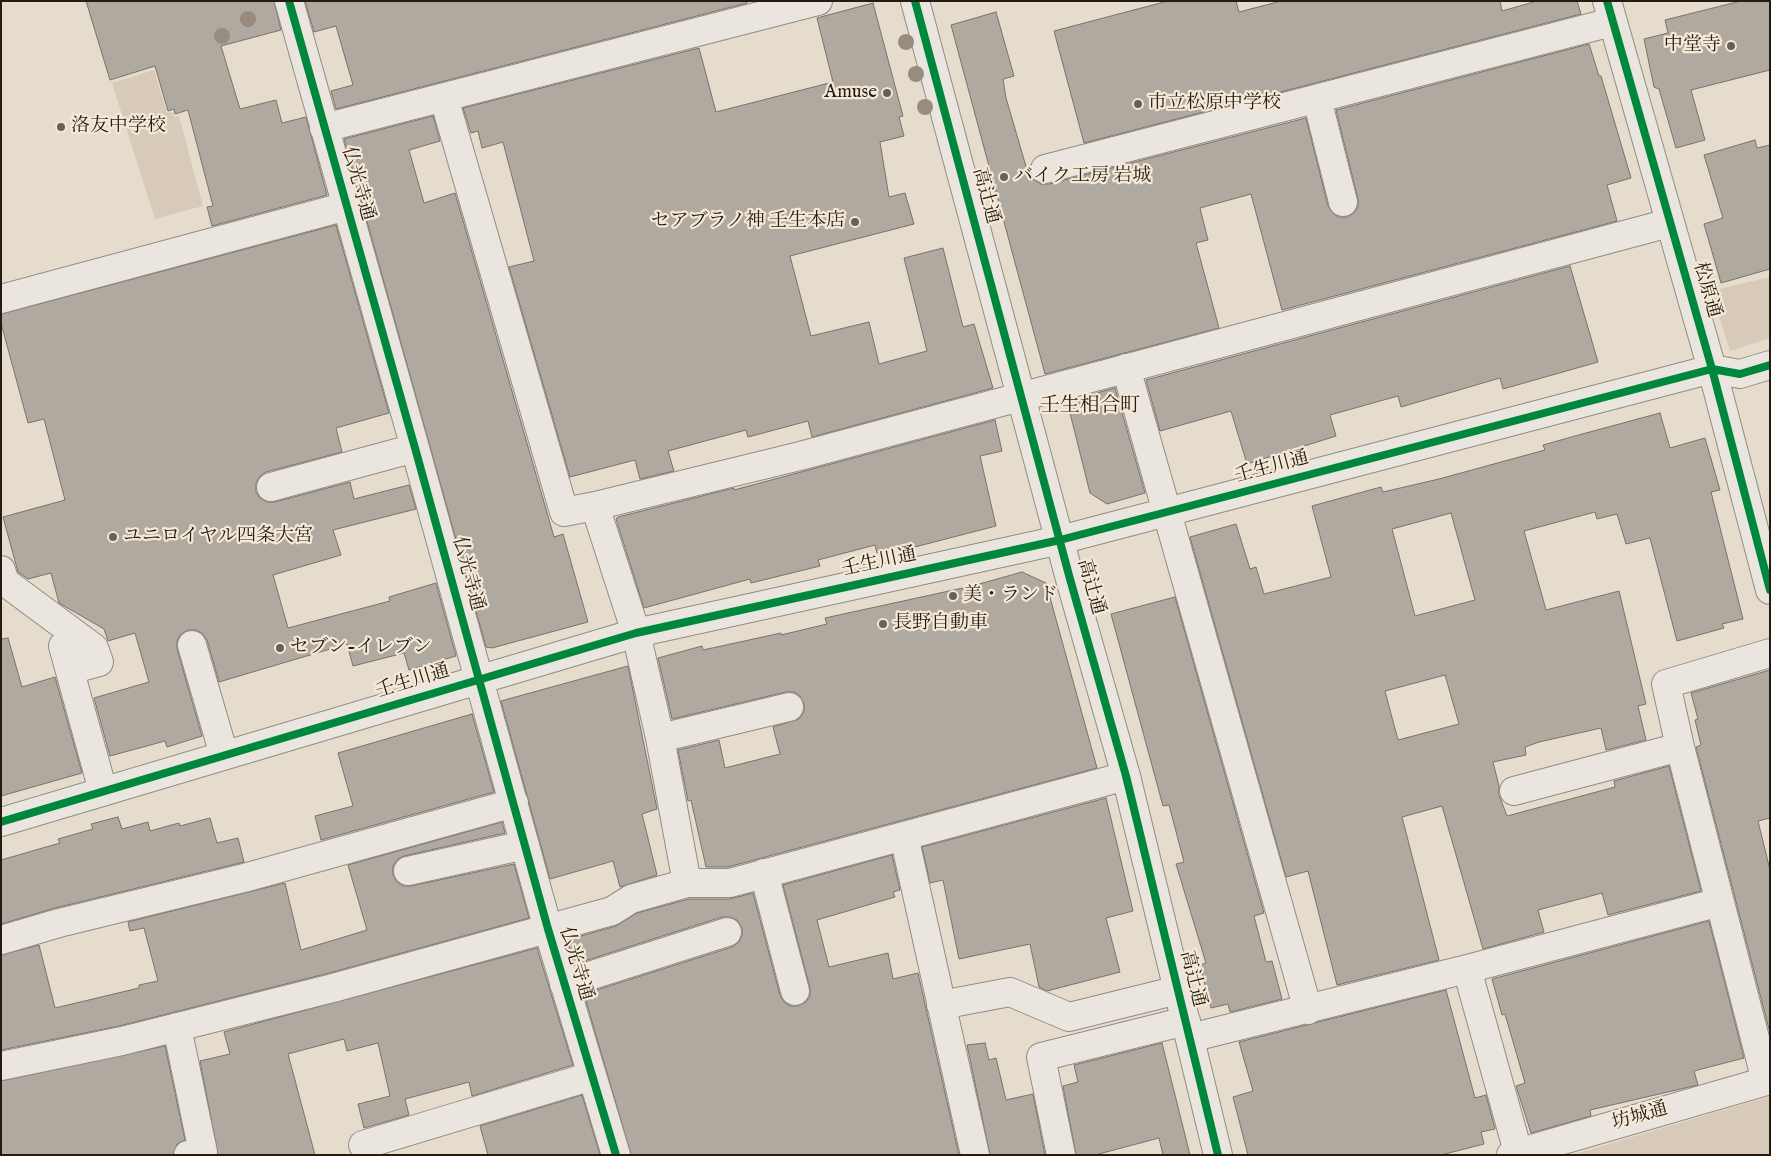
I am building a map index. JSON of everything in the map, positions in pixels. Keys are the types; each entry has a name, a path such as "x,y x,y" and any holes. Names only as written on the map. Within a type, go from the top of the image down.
{"street":[{"name":"仏光寺通","path":"289,1 416,448 548,929 616,1155"},
{"path":"324,128 818,1"},
{"name":"高辻通","path":"915,1 1060,540 1126,776 1218,1155"},
{"path":"1045,169 1317,99 1609,11"},
{"name":"松原通","path":"1609,11 1712,369 1770,590"},
{"path":"444,98 564,512 800,456 1669,223"},
{"path":"1317,99 1343,202"},
{"path":"1,299 347,206"},
{"name":"壬生川通","path":"1,822 636,633 1060,540 1712,369 1740,374 1770,365"},
{"path":"1126,368 1308,1010"},
{"path":"271,487 416,448"},
{"path":"595,506 636,633 660,738 687,883"},
{"path":"1,570 5,582 94,648 99,662 67,658 103,791"},
{"path":"192,645 224,755"},
{"path":"1768,1080 1680,747 1666,684 1770,653"},
{"path":"660,738 789,707"},
{"path":"1514,792 1680,747"},
{"path":"1,1066 177,1027 333,988 612,911 631,899 687,883 730,883 1126,776"},
{"path":"1,940 59,922 244,878 514,803"},
{"path":"904,836 975,1155"},
{"path":"408,871 525,845"},
{"path":"764,873 795,991"},
{"path":"1061,1155 1041,1057 1308,1010 1720,902"},
{"path":"564,984 727,932"},
{"path":"1467,969 1514,1154"},
{"path":"941,1006 1010,992 1069,1017 1178,990"},
{"path":"177,1027 203,1152 188,1155"},
{"path":"364,1145 592,1076"},
{"name":"坊城通","path":"1514,1154 1768,1080"}],"shaded area":[{"path":"154,70 167,113 173,112 174,117 179,116 203,206 155,219 112,83"},
{"path":"1770,277 1770,338 1730,351 1711,291"},
{"path":"1770,1096 1770,1155 1572,1155"}],"building":[{"path":"86,1 274,1 281,30 221,46 240,109 276,100 282,123 306,117 327,195 212,226 207,207 213,206 188,110 175,114 174,109 168,111 155,66 110,80"},
{"path":"305,1 747,1 747,3 336,109 331,91 353,85 336,26 314,32"},
{"name":"市立松原中学校","path":"1168,1 1236,1 1239,12 1281,1 1500,1 1502,11 1537,1 1577,1 1581,14 1084,143 1054,31"},
{"path":"1741,1 1770,1 1770,70 1691,90 1705,140 1676,148 1659,89 1654,87 1644,39 1668,33 1665,20"},
{"path":"873,3 903,116 899,117 904,136 880,142 889,197 905,193 914,224 790,256 811,336 869,322 879,364 927,351 904,258 943,248 963,327 974,324 993,388 812,437 808,421 748,437 746,430 668,451 674,471 640,479 635,460 570,477 509,267 534,261 503,142 482,148 478,131 471,133 463,108 699,48 716,112 833,82 817,18"},
{"path":"996,12 1014,76 1003,79 1006,98 1030,180 1033,179 1041,184 1049,184 1306,118 1328,206 1338,217 1347,217 1354,213 1358,207 1358,199 1336,110 1589,44 1599,76 1601,76 1631,178 1607,185 1617,221 1282,310 1251,194 1200,208 1208,240 1196,243 1219,328 1045,374 951,25"},
{"path":"433,116 440,141 409,150 424,203 455,193 554,537 563,534 588,622 492,648 486,647 344,139"},
{"path":"1755,140 1757,148 1770,145 1770,269 1721,283 1704,224 1723,218 1704,155"},
{"path":"336,225 389,413 336,428 342,452 266,472 260,476 256,483 256,492 260,498 267,502 275,502 350,482 354,499 409,485 416,509 333,530 341,555 273,575 288,628 390,601 389,597 436,583 456,656 409,670 404,653 353,666 347,644 219,682 207,640 202,633 196,630 188,630 180,635 177,641 177,649 202,736 167,747 165,741 110,756 94,698 149,682 135,633 108,641 104,629 59,603 51,573 28,579 18,572 3,517 65,500 44,419 28,423 1,323 1,314"},
{"path":"1570,266 1598,362 1503,389 1500,378 1401,407 1398,396 1330,415 1336,436 1247,464 1231,411 1160,431 1146,380"},
{"path":"1115,388 1145,493 1107,504 1090,493 1067,401"},
{"path":"1660,413 1670,448 1705,438 1720,490 1711,492 1743,619 1722,624 1724,628 1677,641 1650,538 1626,544 1617,514 1597,519 1595,512 1524,531 1546,610 1619,591 1646,704 1638,706 1646,740 1606,750 1601,728 1539,742 1525,747 1526,755 1493,762 1499,786 1499,795 1507,816 1615,787 1614,781 1669,766 1701,891 1608,915 1602,893 1538,910 1544,932 1483,949 1442,806 1402,817 1439,960 1337,985 1308,871 1286,877 1190,537 1236,524 1250,569 1256,567 1264,594 1331,577 1312,506 1381,487 1383,492 1439,479 1545,450 1543,445","holes":["1451,513 1475,600 1415,616 1392,529","1445,675 1459,724 1398,740 1385,691"]},
{"path":"995,420 1002,451 980,456 996,526 911,548 910,545 877,553 875,545 818,560 820,566 751,583 750,579 644,608 616,519 618,517 734,488 734,490"},
{"path":"1022,572 1046,583 1097,768 728,867 706,867 691,800 688,801 678,750 719,740 725,768 780,754 773,727 799,719 804,712 804,704 800,696 794,692 786,692 672,719 658,658 702,646 703,650 781,633 781,635 827,624 825,618 972,586"},
{"path":"1175,597 1264,913 1254,916 1266,962 1272,961 1282,999 1230,1012 1228,1004 1211,1008 1200,965 1206,963 1176,864 1184,862 1169,805 1163,806 1111,614"},
{"path":"8,638 22,687 55,677 82,773 1,796 1,639"},
{"path":"628,666 657,809 642,814 657,875 620,887 613,861 550,879 501,701"},
{"path":"1770,670 1770,818 1758,821 1770,870 1770,1033 1696,747 1701,745 1695,720 1698,719 1691,693"},
{"path":"472,714 494,792 321,840 315,816 353,806 338,753"},
{"path":"1106,798 1133,911 1106,918 1120,972 1047,991 1039,987 1030,944 959,959 943,880 930,883 922,847"},
{"path":"118,817 122,829 148,822 150,831 179,823 180,826 210,818 217,843 238,838 244,862 55,908 1,924 1,860 60,843 58,839 93,829 91,824"},
{"path":"502,822 505,833 404,856 398,859 393,866 393,875 396,881 403,886 411,886 514,864 529,918 329,973 119,1026 1,1050 1,955 39,945 55,1008 139,988 139,985 158,981 144,928 130,931 128,922 285,883 301,950 367,930 348,865"},
{"path":"892,855 900,890 893,892 895,897 817,920 829,967 888,953 893,979 918,973 959,1155 631,1155 584,994 732,947 739,942 742,928 737,920 730,917 722,917 575,964 567,940 616,926 637,913 689,899 730,899 753,893 780,995 784,1002 790,1006 798,1006 806,1002 810,996 810,988 783,885"},
{"path":"1709,921 1744,1058 1694,1071 1698,1085 1590,1110 1591,1116 1531,1133 1516,1086 1525,1083 1505,1014 1502,1015 1492,979"},
{"path":"537,948 573,1065 472,1096 469,1082 405,1099 409,1115 364,1128 358,1104 390,1096 378,1043 347,1051 344,1039 288,1054 315,1155 218,1155 200,1061 230,1054 224,1032"},
{"path":"1446,990 1475,1098 1486,1095 1495,1129 1481,1132 1484,1144 1441,1155 1248,1155 1233,1097 1253,1091 1239,1042"},
{"path":"985,1043 989,1060 996,1058 1006,1100 1033,1094 1045,1155 990,1155 967,1045"},
{"path":"1162,1043 1190,1155 1163,1155 1159,1138 1095,1155 1076,1155 1063,1086 1078,1082 1074,1065"},
{"path":"165,1046 185,1140 177,1144 173,1155 1,1155 1,1081"},
{"path":"582,1095 600,1155 488,1155 480,1126"}],"cycle path":[{"path":"289,1 548,929 616,1155"},
{"path":"915,1 1070,579 1126,776 1218,1155"},
{"path":"1607,1 1712,369 1770,590"},
{"path":"1,822 636,633 1060,540 1712,369 1740,374 1770,365"}],"place":[{"name":"中堂寺","path":"1731,46"},
{"name":"Amuse","path":"887,93"},
{"name":"市立松原中学校","path":"1138,104"},
{"name":"洛友中学校","path":"61,127"},
{"name":"バイク工房 岩城","path":"1004,177"},
{"name":"セアブラノ神 壬生本店","path":"855,222"},
{"name":"ユニロイヤル四条大宮","path":"113,537"},
{"name":"美・ランド","path":"953,596"},
{"name":"長野自動車","path":"883,624"},
{"name":"セブン-イレブン","path":"280,648"}],"district":[{"name":"壬生相合町","path":"1090,407"}]}
